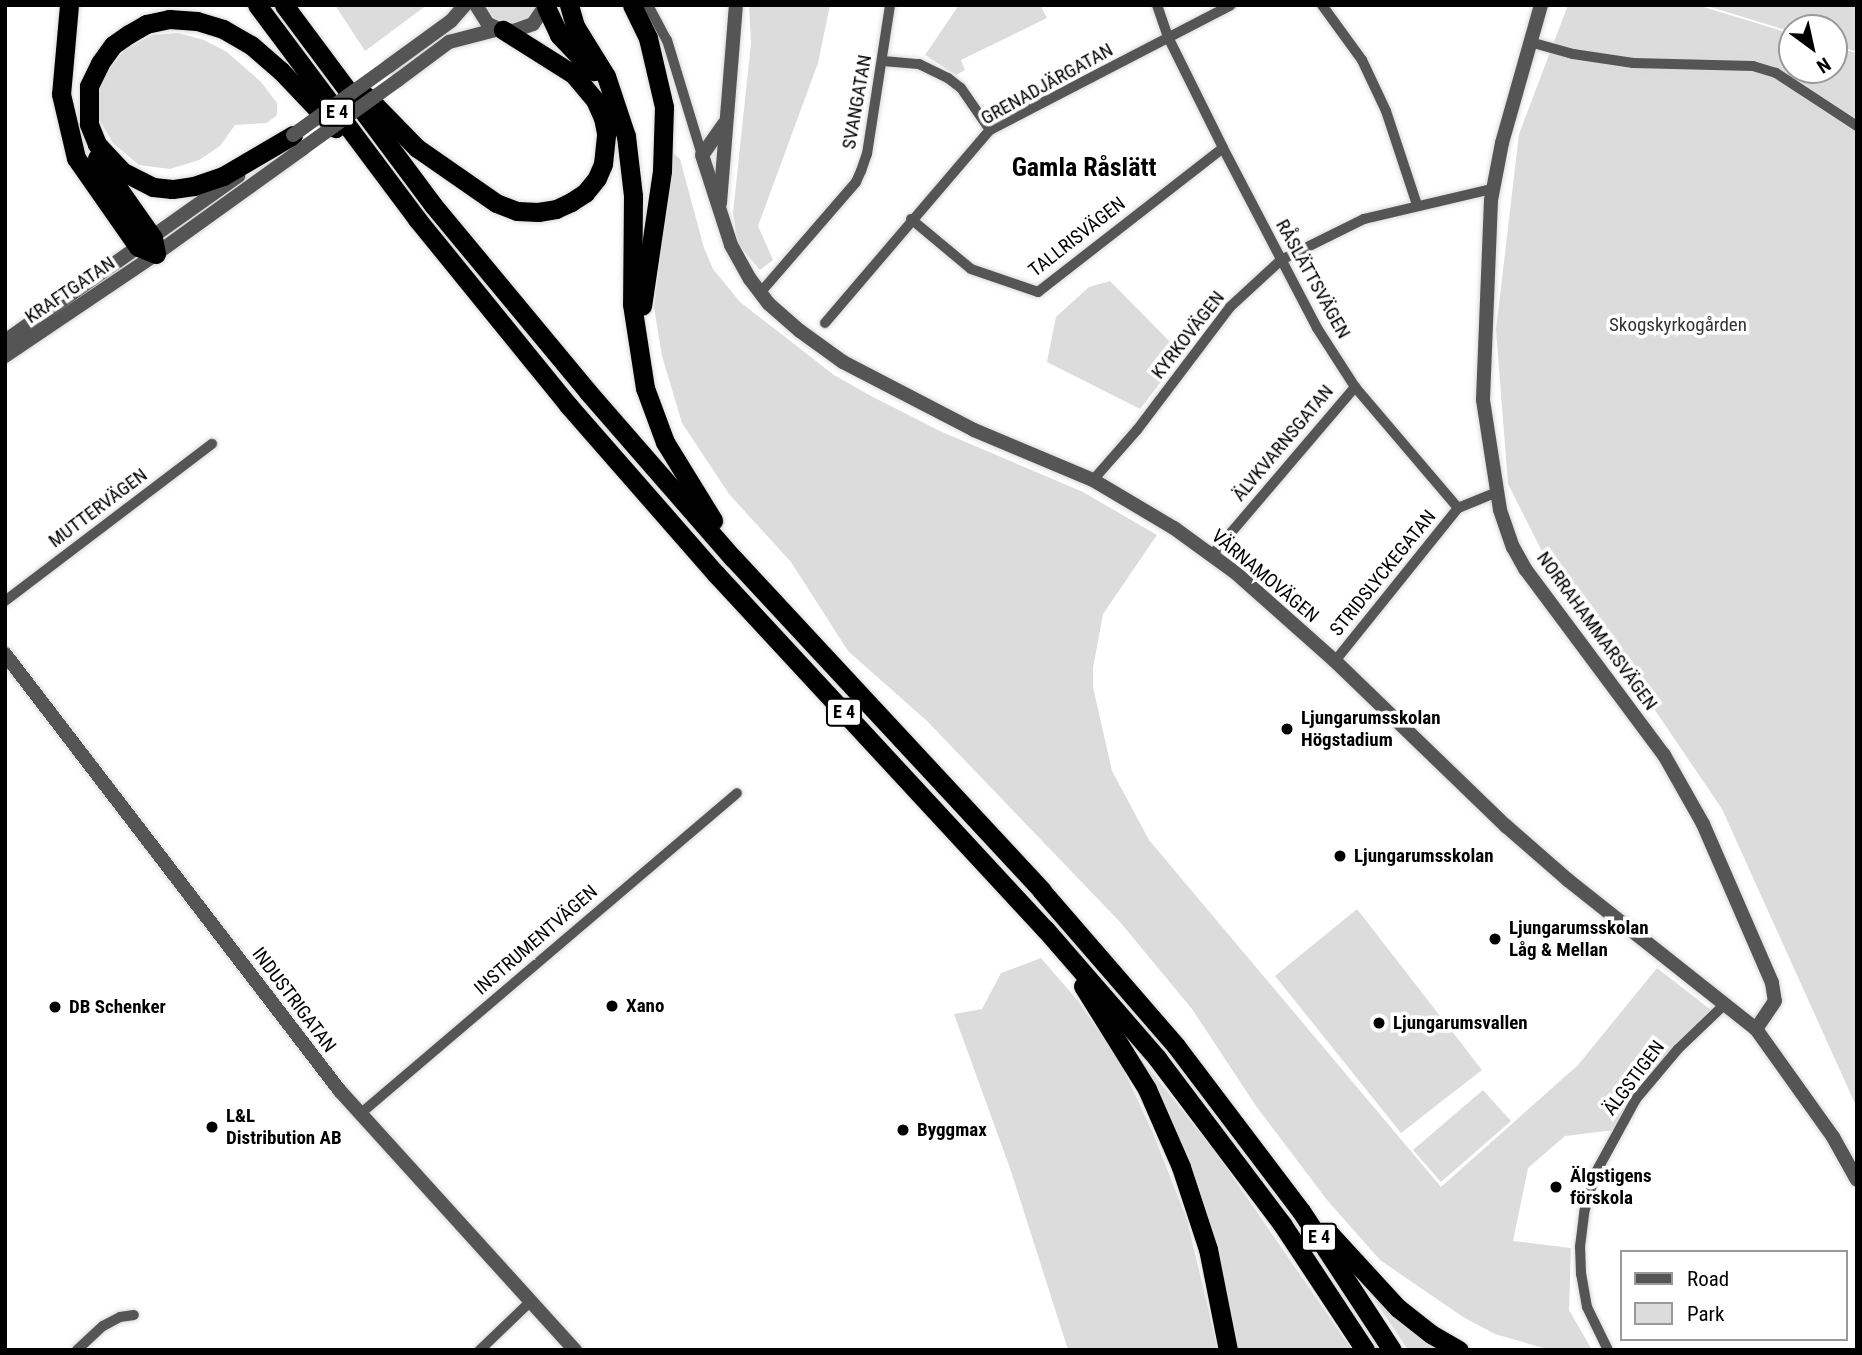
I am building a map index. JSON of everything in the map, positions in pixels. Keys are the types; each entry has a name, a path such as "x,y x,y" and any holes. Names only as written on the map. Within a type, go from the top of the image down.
{"highway":[{"path":"69,5 61,94 76,158 101,198 149,246"},
{"name":"E 4","path":"257,5 417,219 568,405 716,574 1045,929 1147,1089 1176,1156 1208,1249 1228,1350"},
{"path":"284,5 385,117 444,169 496,203 517,211 556,209 585,193 597,178 606,150 603,117 595,100 573,74 501,30"},
{"name":"E 4","path":"284,5 433,205 587,392 762,590 1119,976 1301,1211 1392,1350"},
{"path":"569,5 575,26 606,76 614,96 630,158 633,196 632,303 645,388 665,442 708,514 762,590"},
{"path":"632,5 648,38 664,107 662,171 637,342"},
{"path":"546,6 559,35 614,96"},
{"path":"149,246 98,161 89,124 89,86 113,45 146,24 169,19 197,21 223,29 251,45 281,71 417,219"},
{"path":"89,124 97,144 122,171 153,187 172,189 223,177 298,142"},
{"path":"1045,929 1100,990 1203,1116 1282,1224 1365,1350"},
{"path":"1240,1129 1370,1281 1431,1334 1459,1350"}],"street":[{"path":"432,34 452,5"},
{"path":"298,142 389,66 451,21 465,5"},
{"path":"475,5 488,23 501,30"},
{"path":"648,5 670,49 702,155"},
{"name":"VÄRNAMOVÄGEN","path":"720,216 724,124 734,50 736,5"},
{"name":"SVANGATAN","path":"760,293 861,171 867,153 890,5"},
{"name":"RÅSLÄTTSVÄGEN","path":"1157,5 1169,38 1223,148 1317,328 1355,387 1458,508"},
{"name":"GRENADJÄRGATAN","path":"825,323 911,219 990,130 1231,5"},
{"path":"1322,5 1362,60 1380,98 1417,205"},
{"name":"NORRAHAMMARSVÄGEN","path":"1541,5 1492,189 1483,400 1497,492 1506,529 1526,569 1664,755 1703,824 1772,983 1775,1001 1756,1029"},
{"path":"149,246 298,142 398,80 449,42 501,30 513,31 533,24 546,6"},
{"path":"1530,42 1573,54 1633,63 1753,66 1776,73 1857,126"},
{"path":"883,61 919,64 948,78 961,88 990,130"},
{"name":"VÄRNAMOVÄGEN","path":"724,124 702,155 720,216 738,261 760,293 800,331 843,362 974,430 1093,481 1174,528 1212,555 1259,592 1335,661 1506,826 1568,880 1756,1029"},
{"name":"TALLRISVÄGEN","path":"911,219 971,268 1038,292 1202,161 1223,148"},
{"name":"KYRKOVÄGEN","path":"1093,481 1137,430 1230,307 1281,260 1364,219 1492,189"},
{"name":"KRAFTGATAN","path":"5,341 149,246"},
{"name":"KRAFTGATAN","path":"5,356 149,246"},
{"name":"ÄLVKVARNSGATAN","path":"1212,555 1355,387"},
{"name":"MUTTERVÄGEN","path":"5,601 212,444"},
{"path":"1458,508 1497,492"},
{"name":"STRIDSLYCKEGATAN","path":"1335,661 1458,508"},
{"name":"INDUSTRIGATAN","path":"5,654 360,1114 575,1350"},
{"name":"INSTRUMENTVÄGEN","path":"360,1114 737,793"},
{"name":"ÄLGSTIGEN","path":"1608,1350 1587,1307 1581,1274 1580,1247 1585,1209 1595,1174 1636,1098 1678,1049 1726,1003"},
{"path":"1756,1029 1833,1137 1857,1180"},
{"path":"480,1350 531,1301"},
{"path":"77,1350 103,1326 120,1317 134,1315"}],"green space":[{"path":"335,5 427,5 365,51"},
{"path":"484,5 539,5 529,19 509,24 495,19"},
{"path":"749,5 830,5 818,63 758,226 773,260 760,270 738,244 733,213 751,43"},
{"path":"959,5 1040,5 1047,18 961,60 965,70 956,75 925,55"},
{"name":"Skogskyrkogården","path":"1568,5 1697,5 1778,30 1778,84 1848,84 1848,51 1857,53 1857,1108 1722,809 1642,691 1561,589 1508,484 1496,330 1519,134"},
{"path":"1704,5 1857,5 1857,52 1848,49 1848,14 1778,14 1778,28"},
{"path":"178,33 204,40 227,52 261,82 277,103 277,115 267,123 235,125 220,146 199,160 170,169 139,165 113,143 99,119 98,90 108,70 125,50 152,35"},
{"path":"673,153 680,159 704,248 713,269 740,302 834,375 871,396 942,432 1083,492 1157,535 1103,614 1093,668 1093,687 1112,771 1149,840 1441,1187 1578,1065 1657,968 1711,1010 1675,1047 1615,1130 1565,1136 1528,1168 1513,1241 1571,1248 1569,1310 1592,1350 1550,1350 1495,1334 1463,1317 1380,1260 1327,1200 1256,1106 1192,1009 1120,922 927,721 848,651 791,562 729,494 682,423 662,356 654,307"},
{"path":"1110,281 1182,354 1140,409 1047,362 1056,317 1089,287"},
{"name":"Ljungarumsvallen","path":"1357,909 1482,1070 1401,1133 1275,976"},
{"path":"1041,958 1078,1001 1119,1060 1153,1133 1187,1220 1218,1350 1068,1350 1011,1171 954,1014 982,1009 1001,973"},
{"path":"1129,1044 1214,1150 1352,1350 1235,1350"},
{"path":"1483,1090 1511,1121 1441,1182 1413,1150"},
{"path":"1362,1281 1451,1350 1408,1350"}],"place":[{"name":"Ljungarumsskolan Högstadium","path":"1287,729"},
{"name":"Ljungarumsskolan","path":"1340,856"},
{"name":"Ljungarumsskolan Låg & Mellan","path":"1495,939"},
{"name":"Xano","path":"612,1006"},
{"name":"DB Schenker","path":"55,1007"},
{"name":"Ljungarumsvallen","path":"1379,1023"},
{"name":"L&L Distribution AB","path":"212,1127"},
{"name":"Byggmax","path":"903,1130"},
{"name":"Älgstigens förskola","path":"1556,1187"}],"district":[{"name":"Gamla Råslätt","path":"1084,168"}]}
